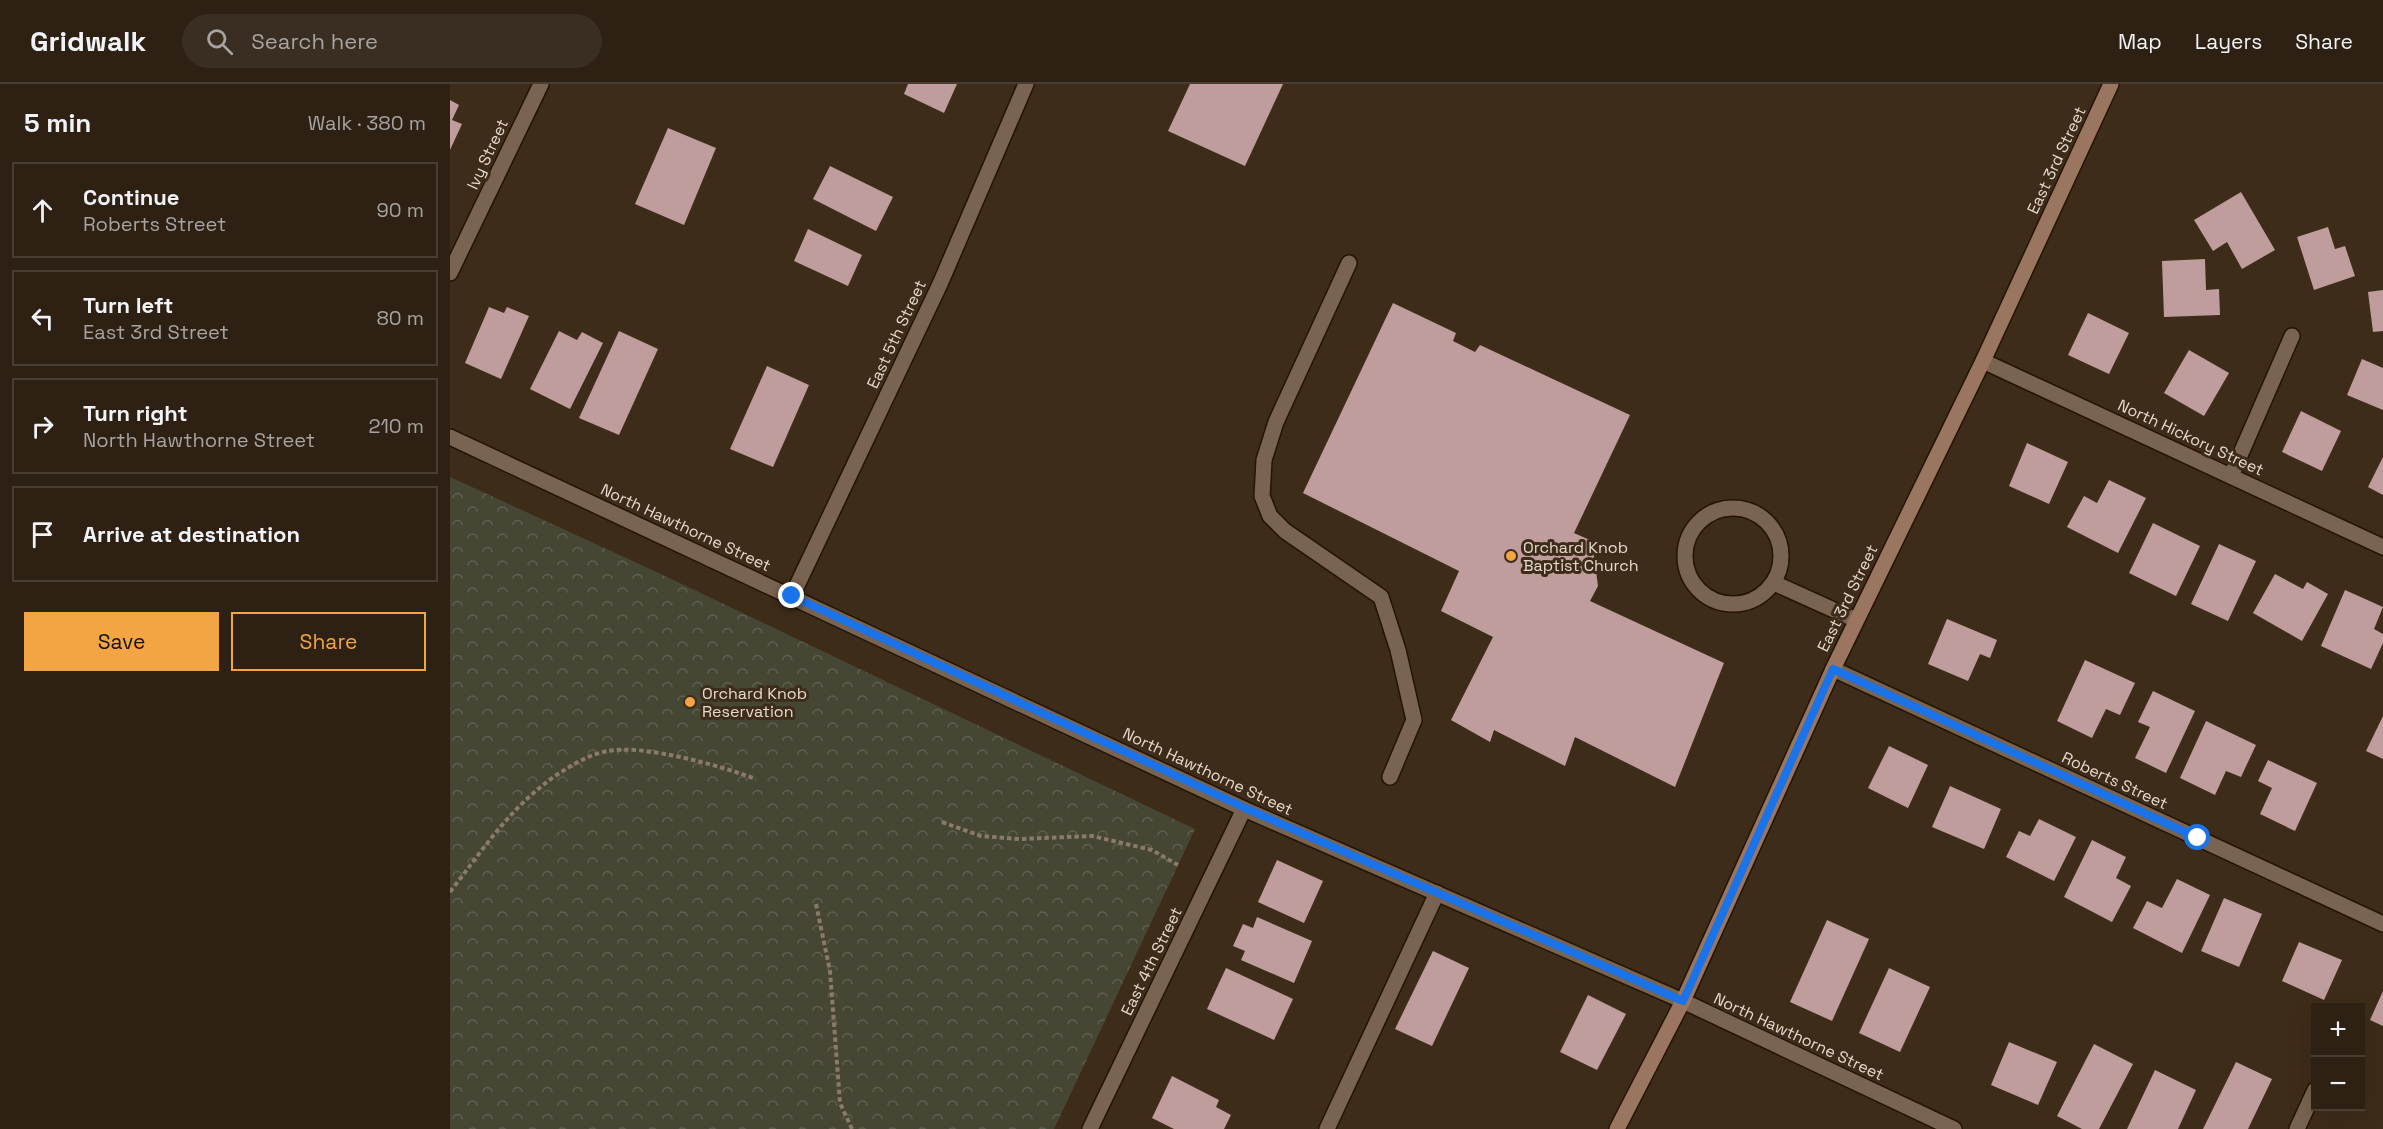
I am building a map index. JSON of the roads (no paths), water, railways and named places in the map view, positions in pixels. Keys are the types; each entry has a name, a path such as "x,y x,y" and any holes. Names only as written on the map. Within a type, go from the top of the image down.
{"main road":[{"name":"East 3rd Street","path":"1617,1129 1683,1001 1833,669 1983,361 2110,84"}],"street":[{"name":"Ivy Street","path":"450,273 541,84"},
{"name":"East 5th Street","path":"792,596 940,284 1026,84"},
{"path":"1349,263 1276,422 1263,460 1262,496 1270,516 1285,531 1381,597 1398,650 1414,720 1390,777"},
{"path":"2231,476 2292,336"},
{"name":"North Hickory Street","path":"1983,361 2383,547"},
{"name":"North Hawthorne Street","path":"450,437 1245,808 1683,1001 1954,1129"},
{"path":"1723,508 1742,508 1760,515 1773,528 1781,546 1781,565 1774,583 1761,596 1743,604 1724,604 1706,597 1693,584 1685,566 1685,547 1692,529 1706,515 1723,508"},
{"path":"1774,583 1856,620"},
{"name":"Roberts Street","path":"1833,669 2383,924"},
{"name":"East 4th Street","path":"1090,1129 1245,808"},
{"path":"1327,1129 1437,893"},
{"path":"2297,1129 2311,1099"}],"place":[{"name":"Orchard Knob Baptist Church","path":"1511,556"},
{"name":"Orchard Knob Reservation","path":"690,702"}]}
